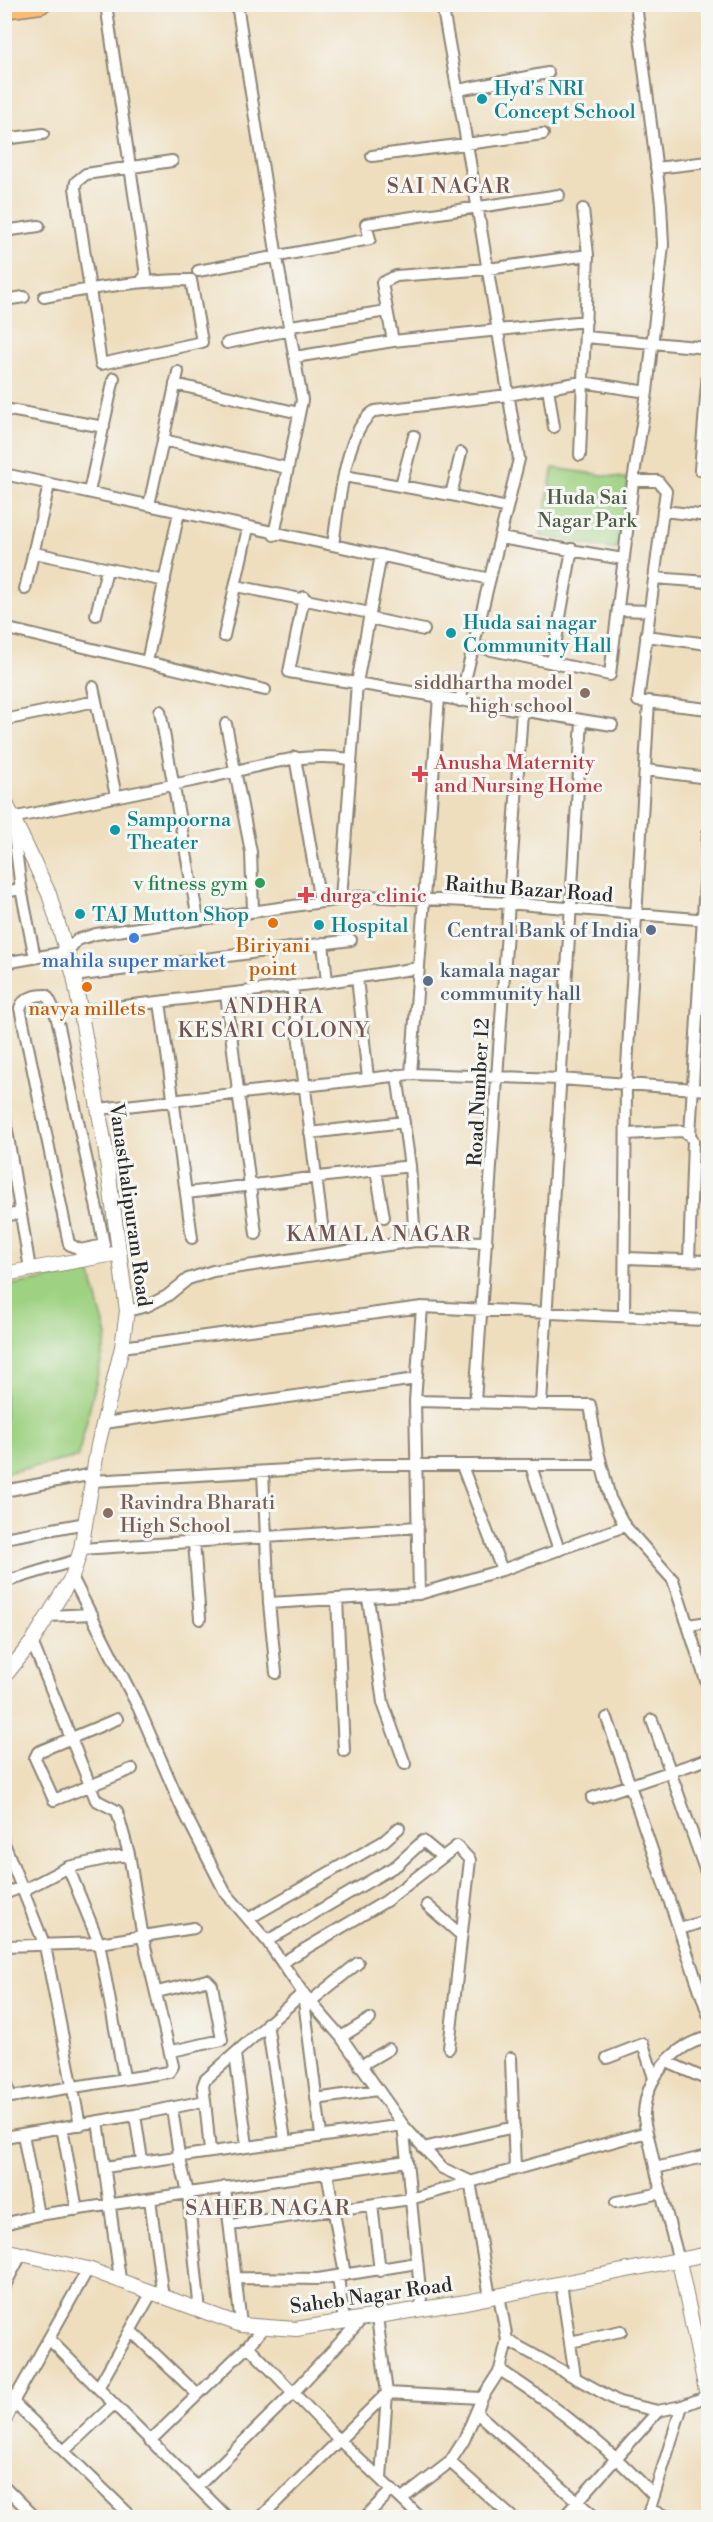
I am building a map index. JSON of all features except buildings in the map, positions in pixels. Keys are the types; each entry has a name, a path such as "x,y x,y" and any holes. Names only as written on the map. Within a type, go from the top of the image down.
{"highway":[{"path":"4,9 41,4"}],"street":[{"path":"106,4 146,275 142,280"},
{"path":"237,4 277,258 303,400 274,535"},
{"path":"442,4 519,459 460,700"},
{"path":"473,646 610,675 633,481 647,392 663,246 636,4"},
{"path":"458,90 548,73"},
{"path":"4,139 43,134"},
{"path":"372,156 543,134"},
{"path":"44,297 90,288 142,280 191,280 202,342 101,364 90,288 76,182 86,174 172,161"},
{"path":"656,168 708,162"},
{"path":"198,271 370,239 366,224 559,195"},
{"path":"580,455 588,255 583,209"},
{"path":"4,231 39,226"},
{"path":"393,341 382,283 396,276 488,269 588,255"},
{"path":"4,300 24,297"},
{"path":"227,343 291,328 387,311"},
{"path":"295,357 393,341 586,321"},
{"path":"585,337 708,348"},
{"path":"700,470 708,373"},
{"path":"89,492 114,378"},
{"path":"149,505 176,378 299,413"},
{"path":"333,545 344,476 360,424 375,411 508,395 582,382 647,392"},
{"path":"548,388 554,427"},
{"path":"4,409 104,427"},
{"path":"401,485 414,436"},
{"path":"163,440 287,468"},
{"path":"452,495 461,453"},
{"path":"4,474 274,535 333,545 490,579"},
{"path":"344,476 452,495 507,508"},
{"path":"633,481 658,481 666,491 638,700 708,709"},
{"path":"25,589 35,554 49,485"},
{"path":"663,511 708,516"},
{"path":"147,662 179,512"},
{"path":"224,636 248,528"},
{"path":"500,538 623,559"},
{"path":"552,663 572,549"},
{"path":"35,554 165,581"},
{"path":"341,899 357,683 381,555"},
{"path":"96,615 107,569"},
{"path":"654,578 708,582"},
{"path":"236,585 304,597 424,630"},
{"path":"304,597 289,672 612,725"},
{"path":"619,610 650,612"},
{"path":"4,628 265,690"},
{"path":"646,636 708,644"},
{"path":"93,687 116,796"},
{"path":"411,1074 439,697"},
{"path":"4,720 96,700"},
{"path":"624,1316 627,1258 626,1083 649,701"},
{"path":"160,711 198,919"},
{"name":"Road Number 12","path":"475,1402 507,903 522,711"},
{"path":"541,1404 582,720"},
{"path":"226,724 251,852 253,911"},
{"path":"35,958 21,889 12,818 236,772 295,757 321,755 351,759"},
{"path":"295,757 320,902"},
{"path":"646,770 708,778"},
{"name":"Vanasthalipuram Road","path":"4,799 49,894 74,976 99,1109 110,1251 127,1311 122,1347 104,1423 86,1523 72,1577 32,1642 4,1677"},
{"path":"689,1260 693,1141 690,1135 692,1089 706,920 708,833"},
{"path":"4,892 21,889"},
{"name":"Raithu Bazar Road","path":"67,952 77,940 96,934 363,896 507,903 706,920"},
{"path":"74,976 351,940"},
{"path":"323,943 327,982"},
{"path":"4,963 67,952"},
{"path":"82,1011 327,982 418,968"},
{"path":"357,978 368,1078"},
{"path":"292,986 314,1178 322,1224"},
{"path":"226,994 248,1186 256,1234"},
{"path":"46,995 55,1014 110,1251 80,1250 69,1244 20,1008 21,1004 34,996 46,995"},
{"path":"160,1002 192,1238"},
{"path":"99,1109 411,1074 497,1079 560,1079 708,1090"},
{"path":"397,1075 410,1166 415,1241"},
{"path":"4,1113 8,1166 30,1269"},
{"path":"310,1132 404,1122"},
{"path":"627,1134 682,1131 690,1135"},
{"path":"187,1193 410,1166"},
{"path":"376,1170 384,1217"},
{"path":"4,1216 20,1214"},
{"path":"127,1311 147,1306 167,1296 188,1279 213,1271 415,1241 487,1242"},
{"path":"4,1274 110,1251"},
{"path":"627,1258 708,1261"},
{"path":"419,1594 415,1401 422,1307"},
{"path":"122,1347 422,1307 547,1315 704,1320"},
{"path":"104,1423 416,1379"},
{"path":"415,1401 590,1405 600,1464 610,1498 625,1526 673,1580 708,1687"},
{"path":"4,1491 93,1478 416,1466 600,1464"},
{"path":"462,1466 502,1570"},
{"path":"531,1466 559,1550"},
{"path":"263,1472 268,1538 269,1603 276,1673"},
{"path":"4,1538 86,1523"},
{"path":"269,1603 419,1594 502,1570 625,1526"},
{"path":"4,1582 79,1554 194,1542 418,1527"},
{"path":"194,1542 200,1619"},
{"path":"72,1577 139,1709 206,1856 225,1892 284,1962 303,1993 341,2037 403,2125 442,2168 470,2181"},
{"path":"368,1598 383,1703 405,1764"},
{"path":"337,1599 344,1752"},
{"path":"48,1616 92,1614"},
{"path":"688,1625 708,1622"},
{"path":"4,2070 7,2097 72,2085 169,2072 173,2066 172,2051 143,1938 129,1854 117,1811 96,1800 73,1738 32,1642"},
{"path":"607,1718 708,2014"},
{"path":"117,1719 38,1752 35,1758 54,1800 132,1769"},
{"path":"652,1720 708,1878"},
{"path":"592,1798 708,1759"},
{"path":"248,1919 384,1841 399,1828"},
{"path":"267,1941 397,1865 423,1841 441,1856"},
{"path":"4,1843 45,1946 80,2125"},
{"path":"284,1962 386,1901 441,1856 457,1846 470,1860 449,2048"},
{"path":"4,1894 23,1888 68,1867 129,1854"},
{"path":"68,1867 99,1943 124,2077"},
{"path":"427,1905 461,1935"},
{"path":"680,1929 708,1920"},
{"path":"4,1946 99,1943 194,1929"},
{"path":"311,2001 358,1963"},
{"path":"157,1992 207,1980 211,1982 222,2040 172,2051"},
{"path":"210,2151 203,2086 206,2080 303,1993"},
{"path":"303,1993 321,2135"},
{"path":"341,2037 370,2019"},
{"path":"267,2023 285,2140"},
{"path":"507,2340 619,2402 658,2411 708,2397 679,2261 643,2114 654,2078 667,2062 687,2044 708,2038"},
{"path":"608,2058 643,2044 654,2078"},
{"path":"360,2066 389,2049"},
{"path":"235,2054 246,2146"},
{"path":"512,2058 515,2169"},
{"path":"667,2062 708,2080"},
{"path":"316,2100 377,2090"},
{"path":"4,2137 205,2101"},
{"path":"172,2108 178,2155 188,2193 200,2312"},
{"path":"135,2115 142,2160"},
{"path":"98,2121 120,2279"},
{"path":"105,2166 403,2125"},
{"path":"403,2125 422,2309"},
{"path":"62,2127 77,2210"},
{"path":"423,2148 514,2127"},
{"path":"231,2225 410,2199 647,2132"},
{"path":"23,2134 38,2215"},
{"path":"655,2168 708,2156"},
{"path":"4,2224 38,2215 407,2162"},
{"path":"327,2172 342,2276 344,2321"},
{"path":"402,2499 450,2463 477,2414 482,2398 500,2370 507,2340 470,2181"},
{"path":"225,2187 241,2325"},
{"path":"616,2202 661,2193"},
{"path":"98,2388 131,2331 157,2295 150,2199"},
{"path":"372,2205 380,2271"},
{"name":"Saheb Nagar Road","path":"4,2250 88,2269 120,2279 200,2312 241,2325 296,2329 495,2296 708,2254"},
{"path":"4,2288 22,2253"},
{"path":"237,2278 342,2276 417,2263"},
{"path":"4,2421 9,2398 49,2339 88,2269"},
{"path":"561,2283 575,2376"},
{"path":"370,2318 387,2393 381,2478"},
{"path":"197,2487 370,2318"},
{"path":"150,2441 248,2346 264,2327"},
{"path":"131,2331 197,2394"},
{"path":"570,2342 621,2331"},
{"path":"49,2339 228,2517"},
{"path":"248,2346 292,2394 421,2517"},
{"path":"500,2370 534,2391 616,2456 654,2496"},
{"path":"260,2517 387,2393 482,2398"},
{"path":"9,2398 133,2517"},
{"path":"65,2450 114,2404"},
{"path":"672,2517 649,2514 682,2406"},
{"path":"563,2517 658,2411"},
{"path":"477,2414 596,2517"},
{"path":"450,2463 513,2517"},
{"path":"4,2486 26,2513 36,2517"},
{"path":"364,2517 393,2490"}],"green space":[{"name":"Huda Sai Nagar Park","path":"553,468 629,479 616,550 540,536"},
{"path":"90,1272 107,1336 78,1457 5,1473 5,1286"}],"place":[{"name":"Hyd's NRI Concept School","path":"482,99"},
{"name":"Huda sai nagar Community Hall","path":"451,633"},
{"name":"siddhartha model high school","path":"585,693"},
{"name":"Anusha Maternity and Nursing Home","path":"420,774"},
{"name":"Sampoorna Theater","path":"115,830"},
{"name":"v fitness gym","path":"260,883"},
{"name":"durga clinic","path":"306,895"},
{"name":"TAJ Mutton Shop","path":"80,914"},
{"name":"Biriyani point","path":"273,923"},
{"name":"Hospital","path":"319,925"},
{"name":"Central Bank of India","path":"651,930"},
{"name":"mahila super market","path":"134,938"},
{"name":"kamala nagar community hall","path":"428,981"},
{"name":"navya millets","path":"87,987"},
{"name":"Ravindra Bharati High School","path":"108,1513"}],"district":[{"name":"SAI NAGAR","path":"449,186"},
{"name":"ANDHRA KESARI COLONY","path":"274,1018"},
{"name":"KAMALA NAGAR","path":"379,1234"},
{"name":"SAHEB NAGAR","path":"268,2208"}]}
